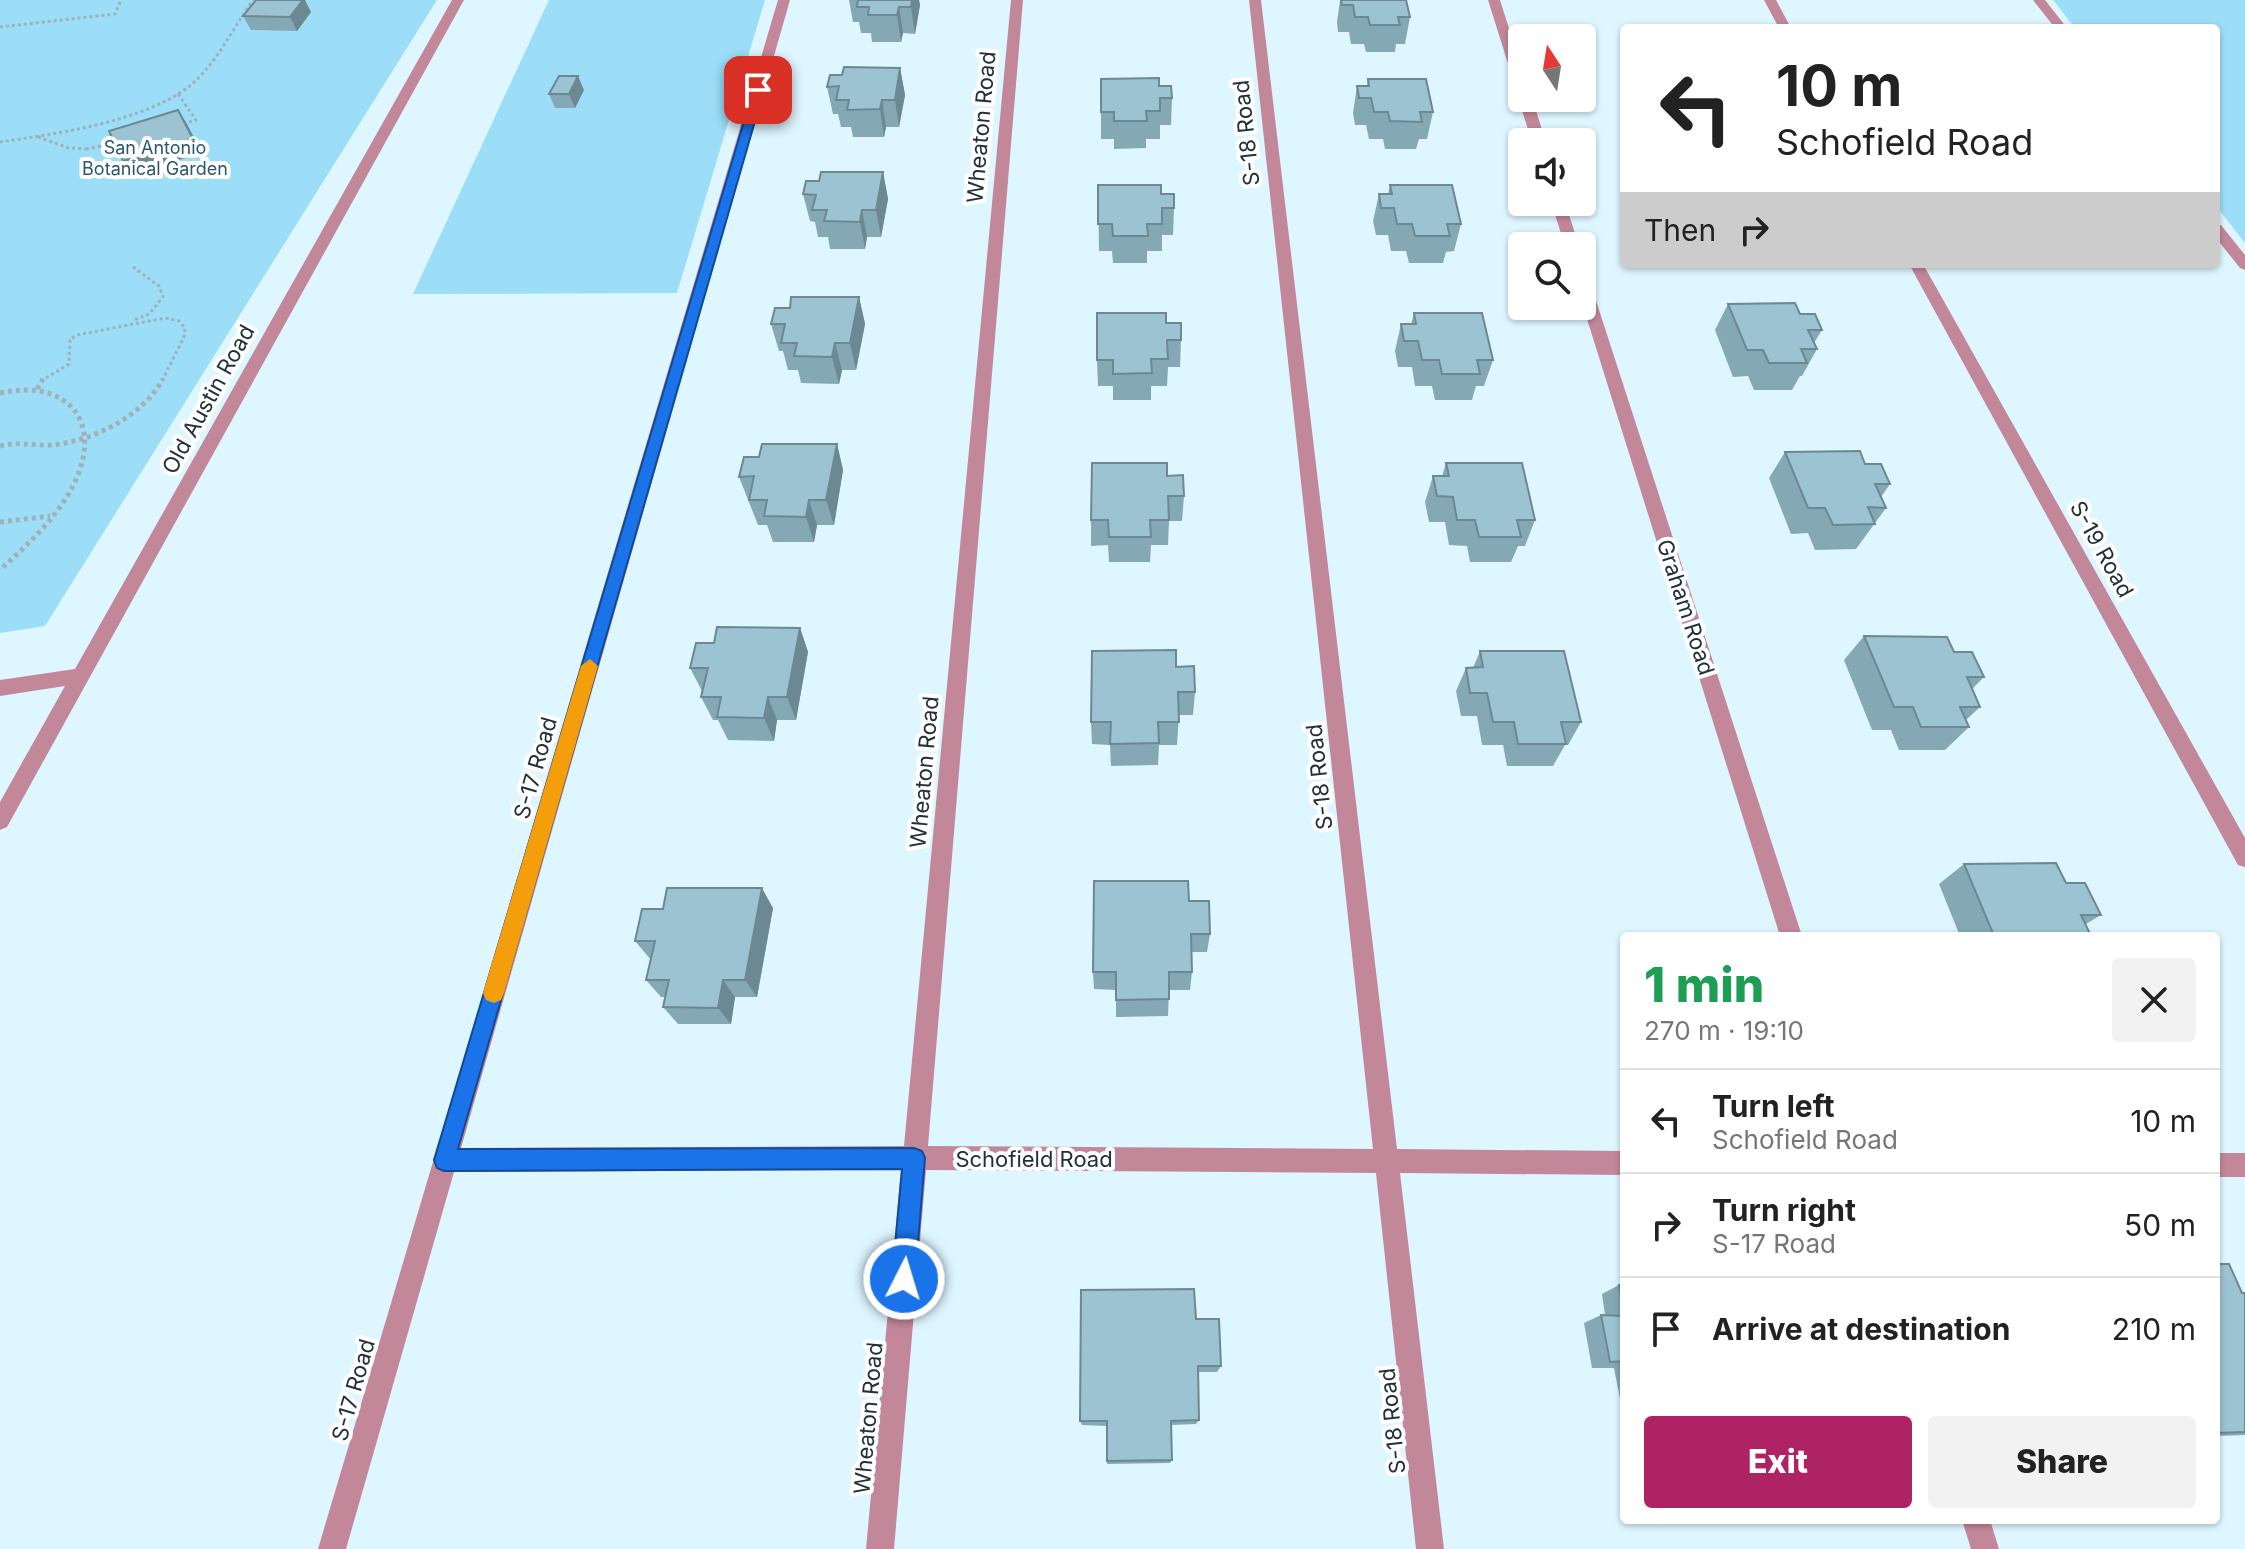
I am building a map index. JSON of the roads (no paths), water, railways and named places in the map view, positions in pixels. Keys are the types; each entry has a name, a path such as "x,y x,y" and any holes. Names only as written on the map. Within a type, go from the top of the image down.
{"street":[{"name":"Old Austin Road","path":"0,821 458,0"},
{"name":"S-17 Road","path":"332,1549 784,0"},
{"name":"Wheaton Road","path":"880,1549 1017,0"},
{"name":"S-18 Road","path":"1255,0 1430,1549"},
{"path":"1494,0 1508,44"},
{"path":"1770,0 1783,24"},
{"path":"2039,0 2058,24"},
{"path":"2220,233 2245,265"},
{"name":"S-19 Road","path":"1918,268 2245,858"},
{"name":"Graham Road","path":"1595,320 1790,932"},
{"path":"0,688 81,676"},
{"name":"Schofield Road","path":"444,1160 914,1158 1620,1163"},
{"path":"2220,1165 2245,1165"},
{"path":"1977,1524 1985,1549"}],"park label":[{"name":"San Antonio Botanical Garden","path":"155,157"}]}
